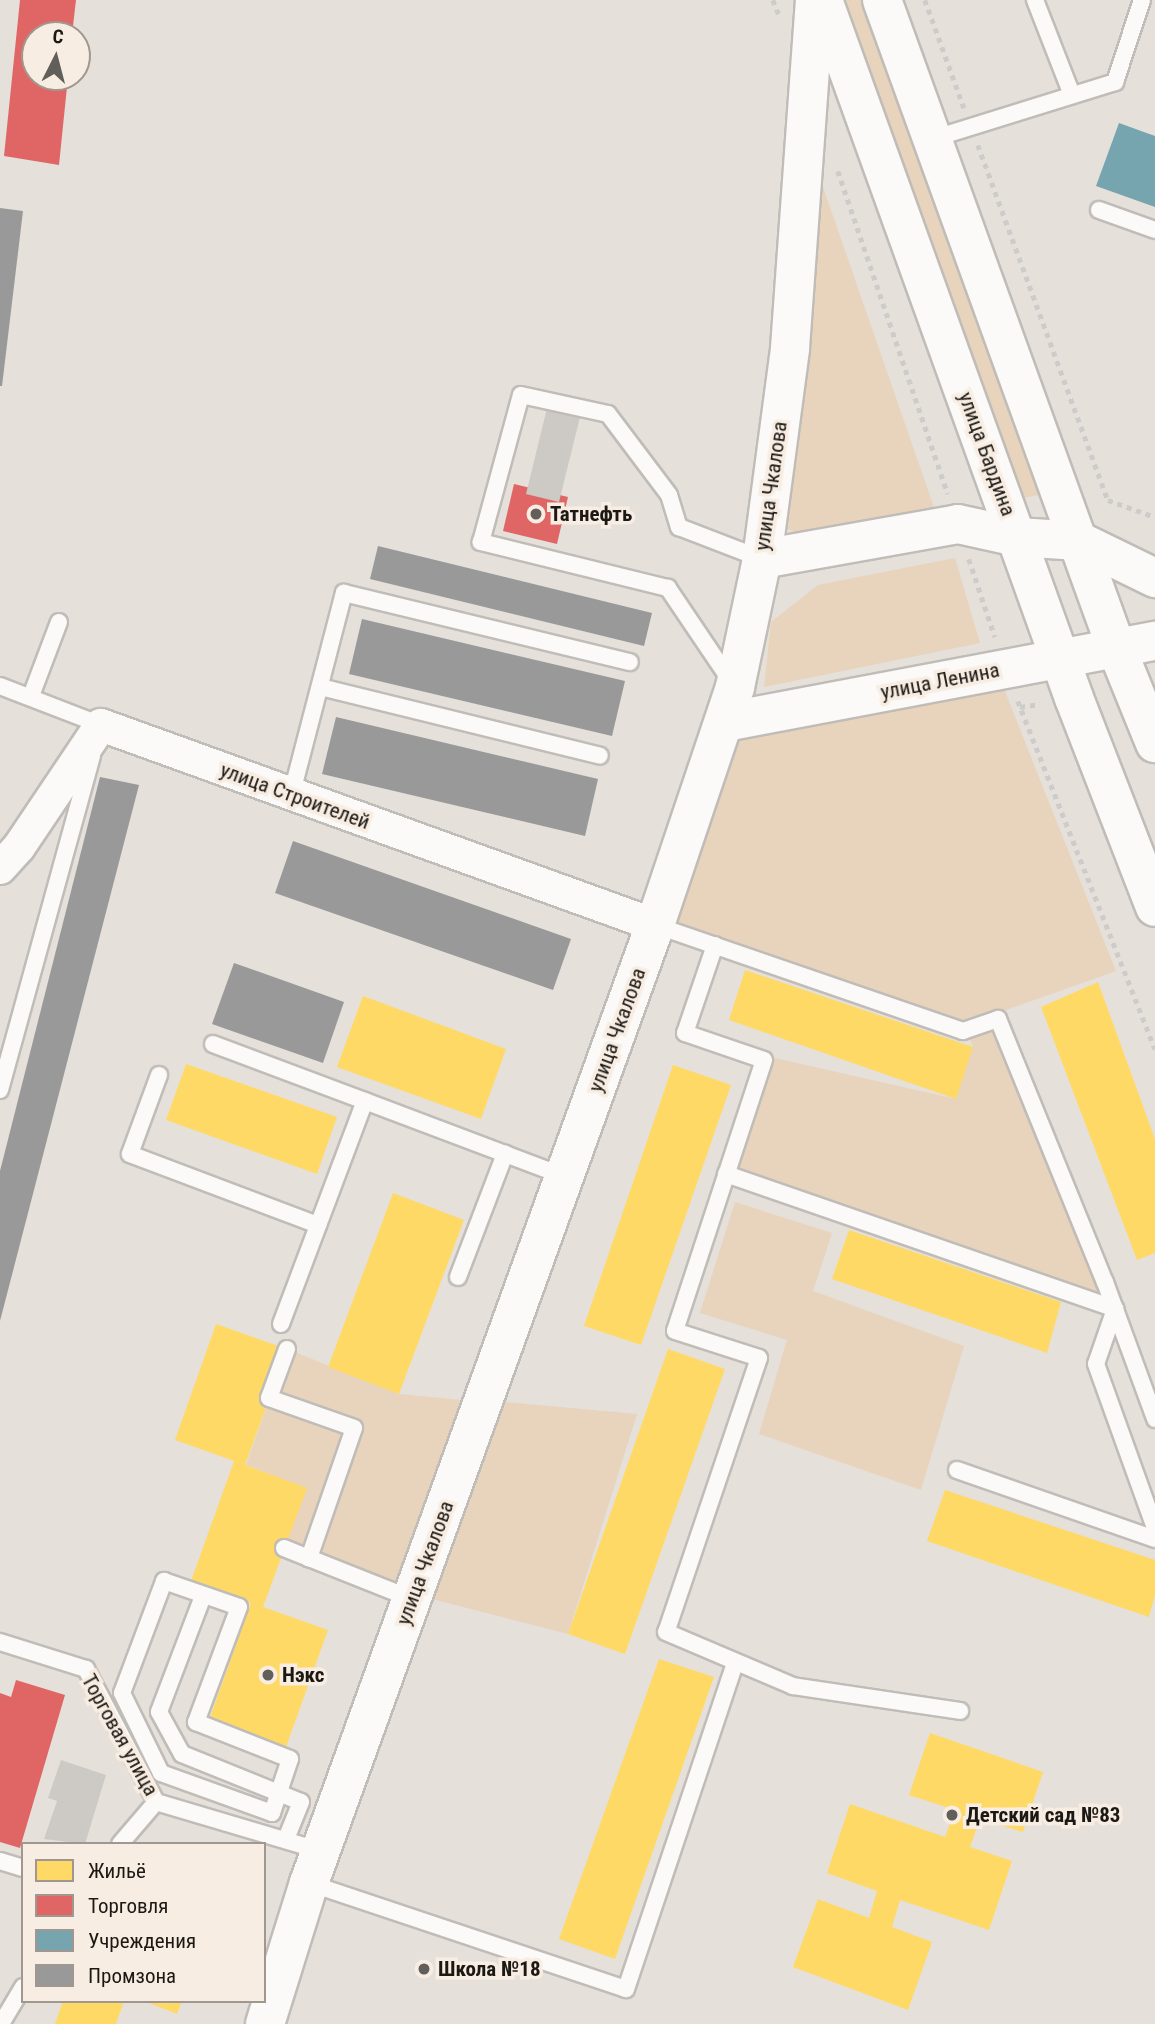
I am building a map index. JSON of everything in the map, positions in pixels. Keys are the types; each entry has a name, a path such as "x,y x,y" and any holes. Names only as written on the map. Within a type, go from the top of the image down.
{"street":[{"name":"улица Чкалова","path":"265,2024 305,1858 412,1599 655,925 730,705 762,559 790,348 815,0"},
{"name":"улица Бардина","path":"823,0 1059,657 1155,906"},
{"path":"882,0 1116,647 1155,743"},
{"path":"762,559 958,524 1017,537 1079,541 1155,578"},
{"name":"улица Ленина","path":"730,705 1155,641"},
{"path":"0,868 19,847 101,725"},
{"name":"улица Строителей","path":"101,725 291,796 655,925"}],"lane":[{"path":"1035,0 1072,95"},
{"path":"932,139 1115,82 1142,0"},
{"path":"1099,210 1155,230"},
{"path":"730,705 668,588 481,542 521,396 608,414 669,495 679,527 762,559"},
{"path":"291,796 344,593 630,662"},
{"path":"31,695 59,622"},
{"path":"0,686 31,695 101,725 0,1090"},
{"path":"320,687 600,756"},
{"path":"655,925 963,1031 998,1019 1115,1309 1155,1419"},
{"path":"715,945 685,1033 764,1060 675,1331 759,1358 666,1632 735,1664 793,1686 960,1711"},
{"path":"213,1044 564,1176"},
{"path":"159,1076 130,1154 318,1225"},
{"path":"281,1324 365,1101"},
{"path":"458,1277 505,1154"},
{"path":"726,1174 1115,1309"},
{"path":"1115,1309 1096,1364 1155,1528"},
{"path":"287,1349 270,1398 354,1428 309,1558"},
{"path":"957,1470 1155,1539"},
{"path":"284,1548 412,1599"},
{"path":"164,1581 203,1596 239,1606 196,1722 290,1759 272,1813 161,1773 122,1693 164,1581"},
{"path":"203,1596 159,1712 182,1754 301,1802 305,1858"},
{"name":"Торговая улица","path":"0,1642 86,1669 156,1802 262,1842"},
{"name":"Торговая улица","path":"266,1843 626,1989 735,1664"},
{"path":"122,1842 156,1802"},
{"path":"0,1861 21,1867"},
{"path":"1,2024 21,1990"}],"path":[{"path":"925,0 1108,500 1155,517"}],"shaded area":[{"path":"846,0 869,0 1046,494 1021,498"},
{"path":"823,187 938,519 818,545 788,529"},
{"path":"955,558 980,643 764,687 771,622 818,585"},
{"path":"1000,679 1116,971 964,1025 666,923 732,731"},
{"path":"995,1025 1107,1301 732,1172 770,1057 956,1099 973,1047 968,1034"},
{"path":"735,1202 832,1233 813,1291 964,1346 921,1490 759,1434 787,1340 700,1313"},
{"path":"292,1351 399,1394 472,1401 405,1591 316,1556 359,1425 275,1396"},
{"path":"494,1401 637,1414 568,1634 424,1597"},
{"path":"268,1402 347,1431 306,1552 286,1544 306,1488 246,1465"}],"building: Жильё":[{"path":"745,970 973,1047 956,1099 729,1020"},
{"path":"1098,982 1155,1139 1155,1253 1137,1260 1041,1007"},
{"path":"363,996 506,1049 481,1119 337,1067"},
{"path":"186,1064 337,1117 317,1174 166,1120"},
{"path":"673,1065 731,1085 641,1345 584,1326"},
{"path":"393,1193 464,1220 399,1394 328,1367"},
{"path":"849,1230 1061,1302 1047,1353 832,1279"},
{"path":"216,1324 287,1349 245,1465 307,1488 263,1607 328,1630 286,1747 209,1720 251,1603 191,1581 234,1461 175,1440"},
{"path":"668,1349 725,1369 625,1654 568,1634"},
{"path":"945,1490 1155,1560 1155,1595 1149,1617 927,1541"},
{"path":"659,1659 714,1677 615,1959 559,1939"},
{"path":"930,1733 1043,1772 1023,1832 980,1819 970,1847 1012,1861 989,1930 900,1900 892,1927 932,1942 908,2010 793,1967 818,1899 869,1918 877,1891 827,1873 850,1804 945,1837 955,1810 909,1795"},
{"path":"62,2003 123,2003 116,2024 55,2024"},
{"path":"149,2003 181,2003 177,2014"}],"building: Торговля":[{"path":"20,0 76,0 74,21 21,21 21,91 67,91 59,165 4,156"},
{"name":"Татнефть","path":"514,484 568,497 557,544 503,531"},
{"path":"16,1680 65,1695 20,1848 0,1842 0,1693 11,1697"}],"building: Учреждения":[{"path":"1119,123 1155,136 1155,207 1096,186"}],"building: Промзона":[{"path":"0,208 23,211 2,386 0,386"},
{"path":"378,546 652,613 644,646 370,579"},
{"path":"362,619 625,681 612,736 349,674"},
{"path":"336,717 598,779 585,836 322,774"},
{"path":"100,777 139,785 0,1321 0,1171"},
{"path":"293,841 571,939 553,990 275,893"},
{"path":"234,963 344,1002 323,1063 212,1024"}],"building: Прочее":[{"path":"549,400 582,409 559,502 526,494"},
{"path":"61,1760 106,1775 86,1842 44,1839 57,1801 48,1798"}],"place":[{"name":"Татнефть","path":"536,514"},
{"name":"Нэкс","path":"268,1675"},
{"name":"Детский сад №83","path":"952,1815"},
{"name":"Школа №18","path":"424,1969"}]}
